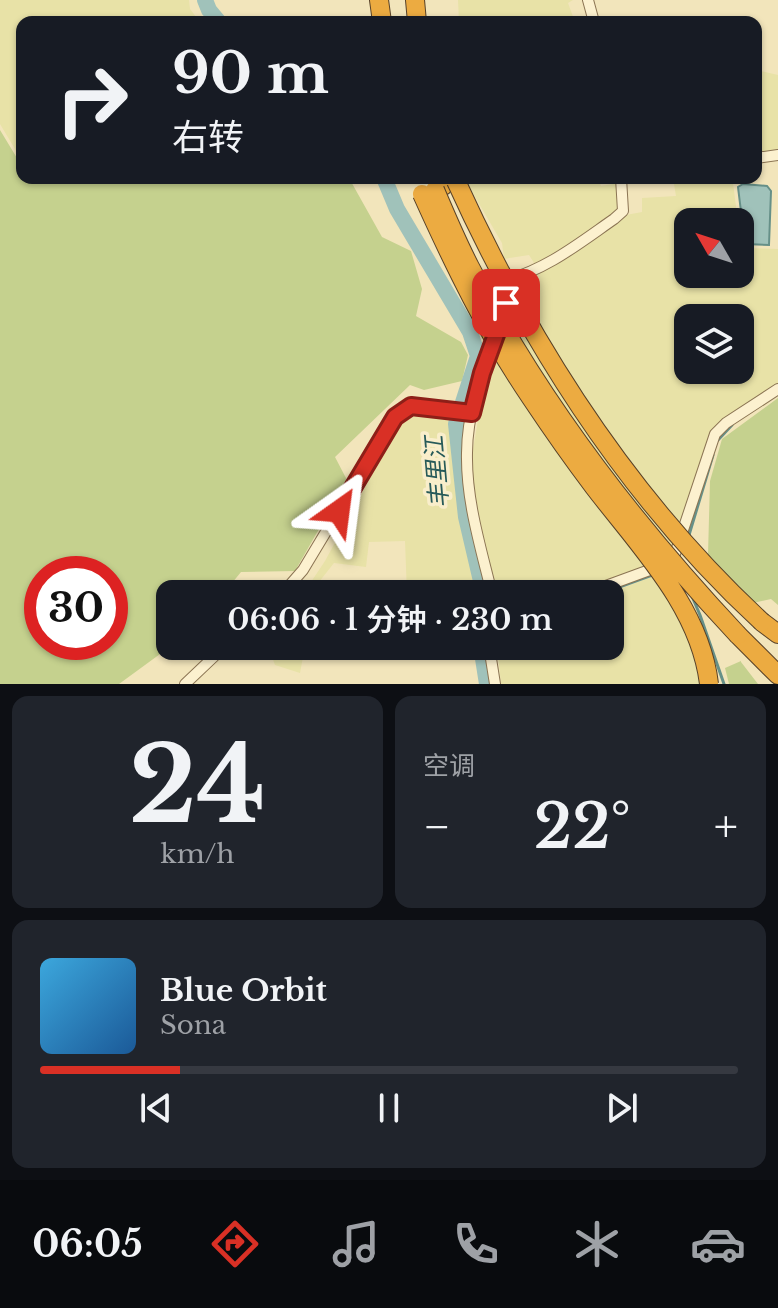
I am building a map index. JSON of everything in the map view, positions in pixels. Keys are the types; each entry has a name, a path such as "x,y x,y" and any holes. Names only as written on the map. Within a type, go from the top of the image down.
{"highway":[{"path":"437,184 476,279 566,427 661,551 748,629 778,663"},
{"path":"437,184 457,272 529,396 592,485 649,557 686,615 701,649 709,684"},
{"path":"438,184 490,255 517,306 594,425 661,514 709,571 778,675"},
{"path":"748,629 778,634"}],"street":[{"path":"503,281 552,263 614,219 623,211 621,184"},
{"path":"489,580 471,504 467,453 469,412 506,303"},
{"path":"622,580 666,564 674,557 715,434 726,423 778,389"},
{"path":"294,580 395,417 411,406 469,412"},
{"path":"185,684 210,660"},
{"path":"491,660 495,684"}],"shaded area":[{"path":"0,0 189,0 190,9 195,16 16,16 16,151 0,124"},
{"path":"458,0 573,0 568,3 573,16 459,16"},
{"path":"762,71 778,75 778,153 762,155"},
{"path":"468,184 619,184 620,207 615,216 536,266 529,255 504,259 502,243"},
{"path":"674,184 733,184 736,208 674,208 674,288 754,288 754,248 778,249 778,387 726,419 677,544 665,562 615,580 493,580 474,504 471,461 486,373 512,313 539,302 537,275 626,215 642,212 642,198 676,196"},
{"path":"413,412 449,414 459,514 473,580 406,580 405,541 369,542 366,567 334,563 321,580 312,580 325,561 400,423"},
{"path":"677,567 716,684 501,684 498,660 624,660 624,587"},
{"path":"273,660 302,660 300,673 275,665"}],"green space":[{"path":"0,130 16,156 16,184 352,184 382,237 411,251 422,289 416,316 461,342 468,355 462,381 424,390 410,385 335,457 347,480 295,571 241,572 234,580 156,580 156,657 119,684 0,684"},
{"path":"778,398 778,605 771,599 753,603 708,555 710,481 722,439"},
{"path":"741,661 758,684 729,684 725,668"}],"water":[{"path":"743,184 767,186 771,191 769,245 754,244 754,208 741,208 738,187"}],"waterway":[{"name":"丰里江","path":"205,0 214,16"},
{"name":"丰里江","path":"387,184 397,209 470,332 478,356 456,424 466,517 481,580"},
{"path":"718,440 732,425"},
{"path":"689,535 713,455"},
{"path":"624,585 655,574"},
{"path":"691,594 724,684"},
{"name":"丰里江","path":"483,660 487,684"}],"route":[{"path":"339,511 395,417 403,410 411,406 472,413 506,303"}]}
